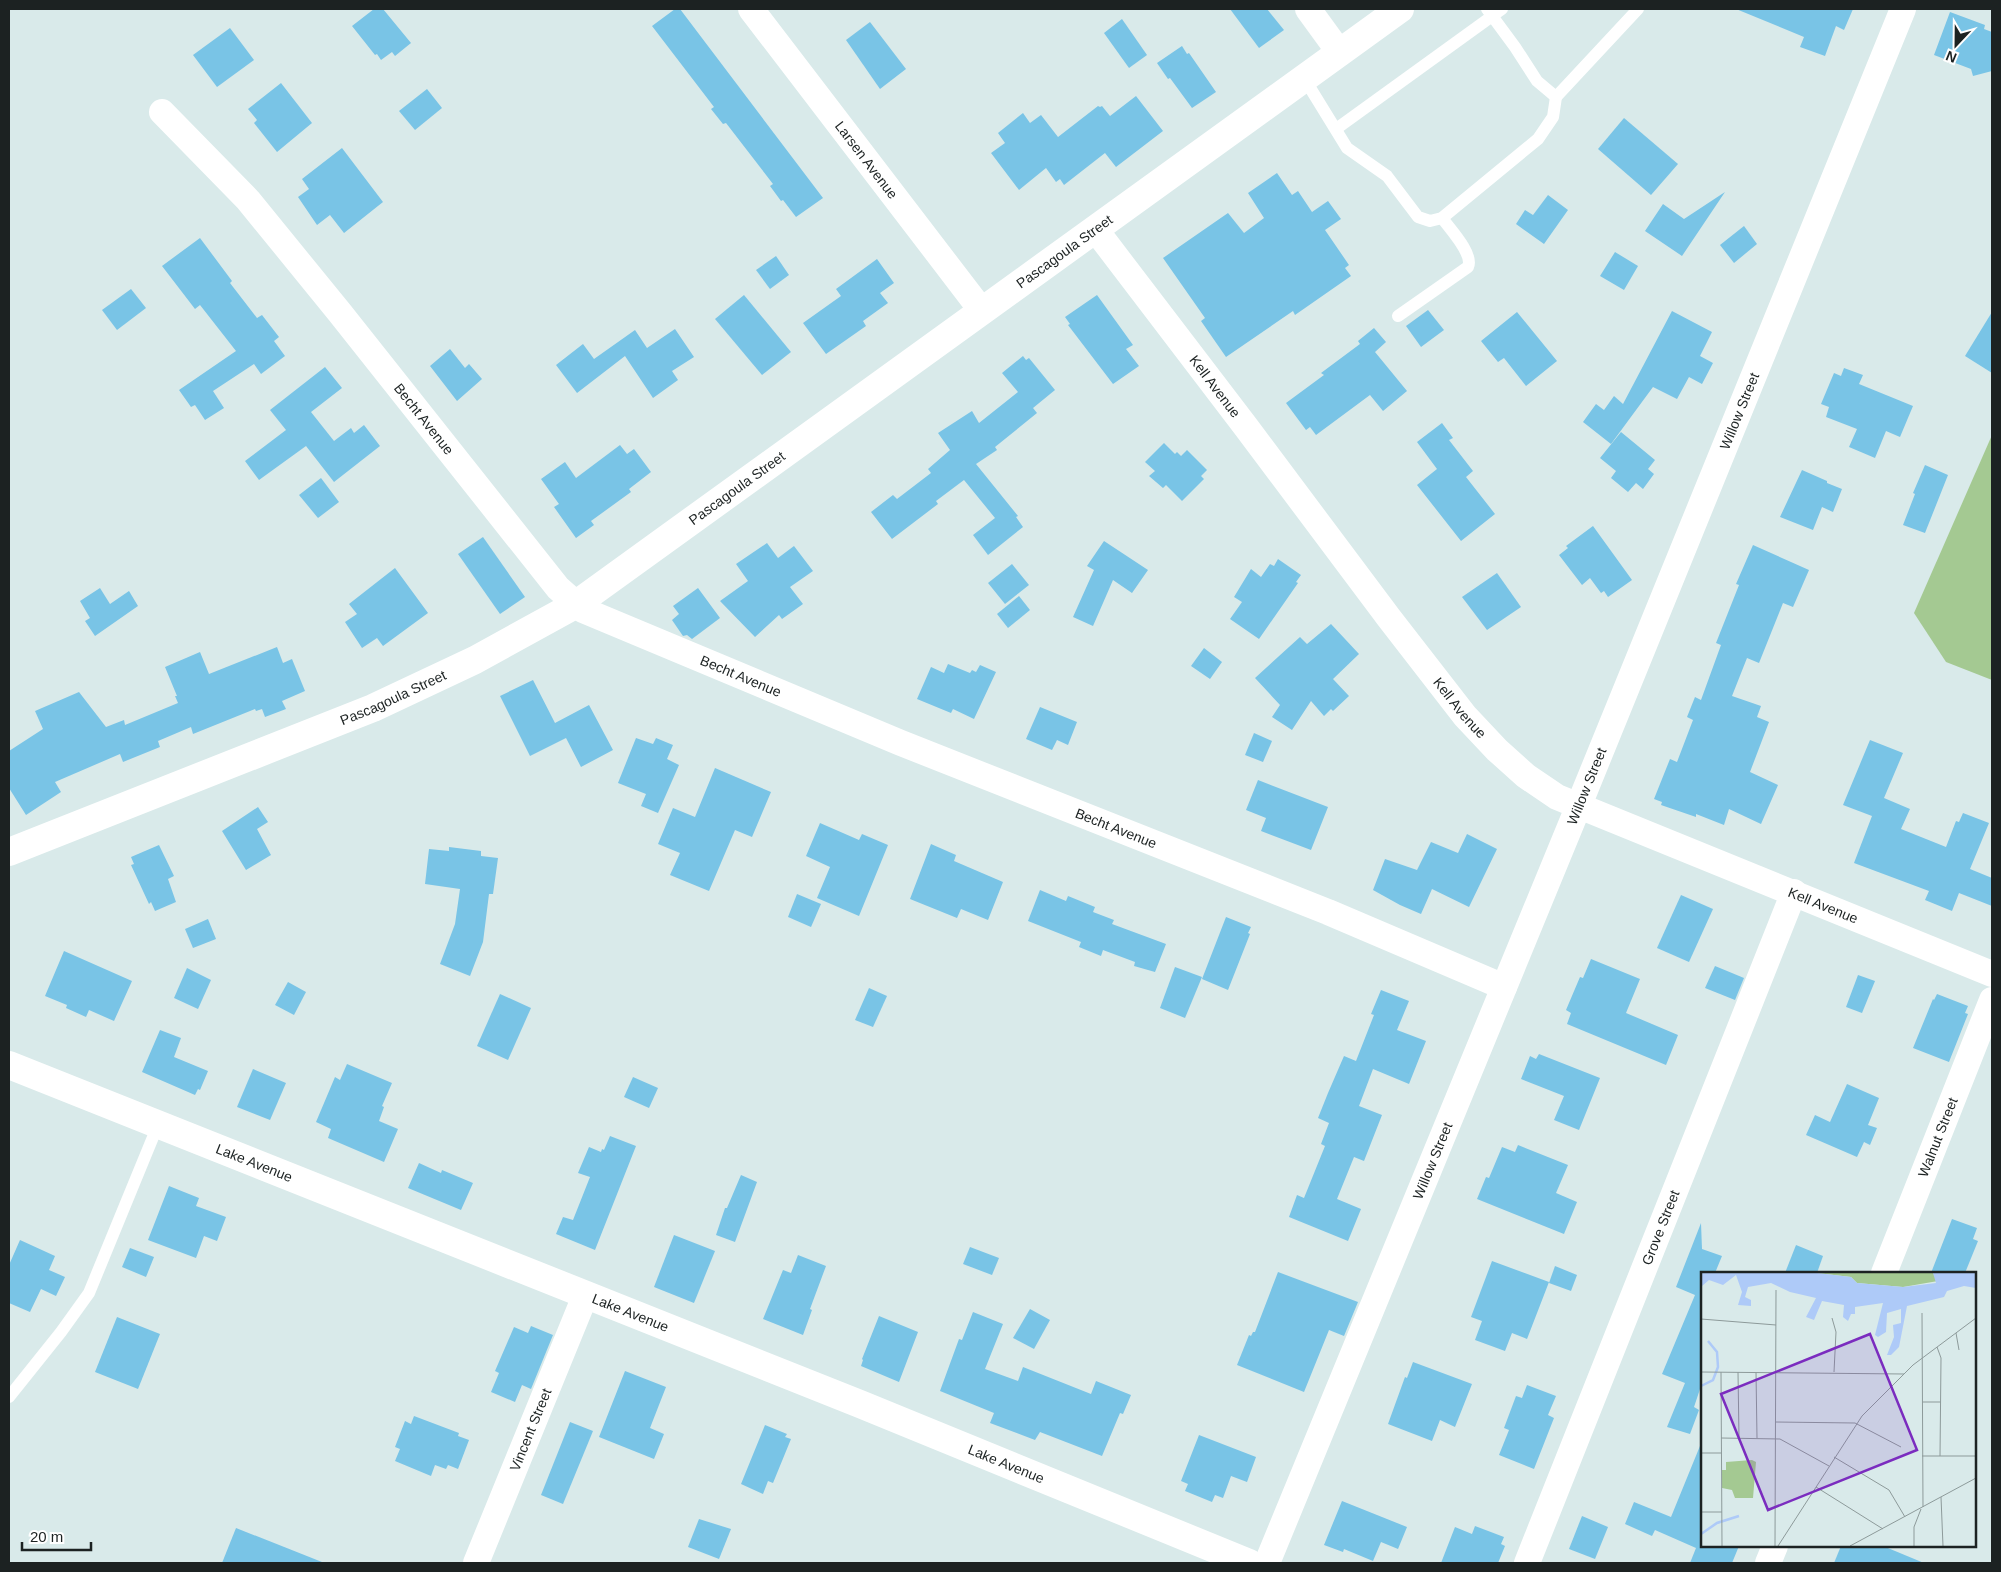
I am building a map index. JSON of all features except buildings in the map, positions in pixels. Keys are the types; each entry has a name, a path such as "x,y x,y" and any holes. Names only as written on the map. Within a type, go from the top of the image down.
{"street":[{"name":"Larsen Avenue","path":"751,9 982,311"},
{"path":"1308,9 1340,52"},
{"name":"Pascagoula Street","path":"9,852 373,708 475,660 575,605 1400,9"},
{"name":"Willow Street","path":"1267,1563 1579,805 1903,9"},
{"name":"Becht Avenue","path":"162,112 248,200 558,588 575,605 901,743 1328,912 1504,987"},
{"name":"Kell Avenue","path":"1095,229 1389,618 1466,716 1497,750 1526,776 1557,797 1992,974"},
{"name":"Grove Street","path":"1526,1563 1794,892"},
{"name":"Walnut Street","path":"1884,1272 1992,1000"},
{"name":"Lake Avenue","path":"9,1065 860,1404 1250,1563"},
{"name":"Vincent Street","path":"476,1563 585,1296"},
{"path":"1768,1563 1775,1547"}],"lane":[{"path":"1304,78 1347,148 1387,176 1418,217 1430,221 1442,218 1538,139 1553,118 1556,97 1638,9"},
{"path":"1336,129 1494,11 1537,81 1556,97"},
{"path":"1398,316 1470,264 1470,256 1442,218"},
{"path":"9,1397 61,1332 89,1293 158,1125"}],"green space":[{"path":"1992,435 1992,680 1946,662 1914,613"}]}
